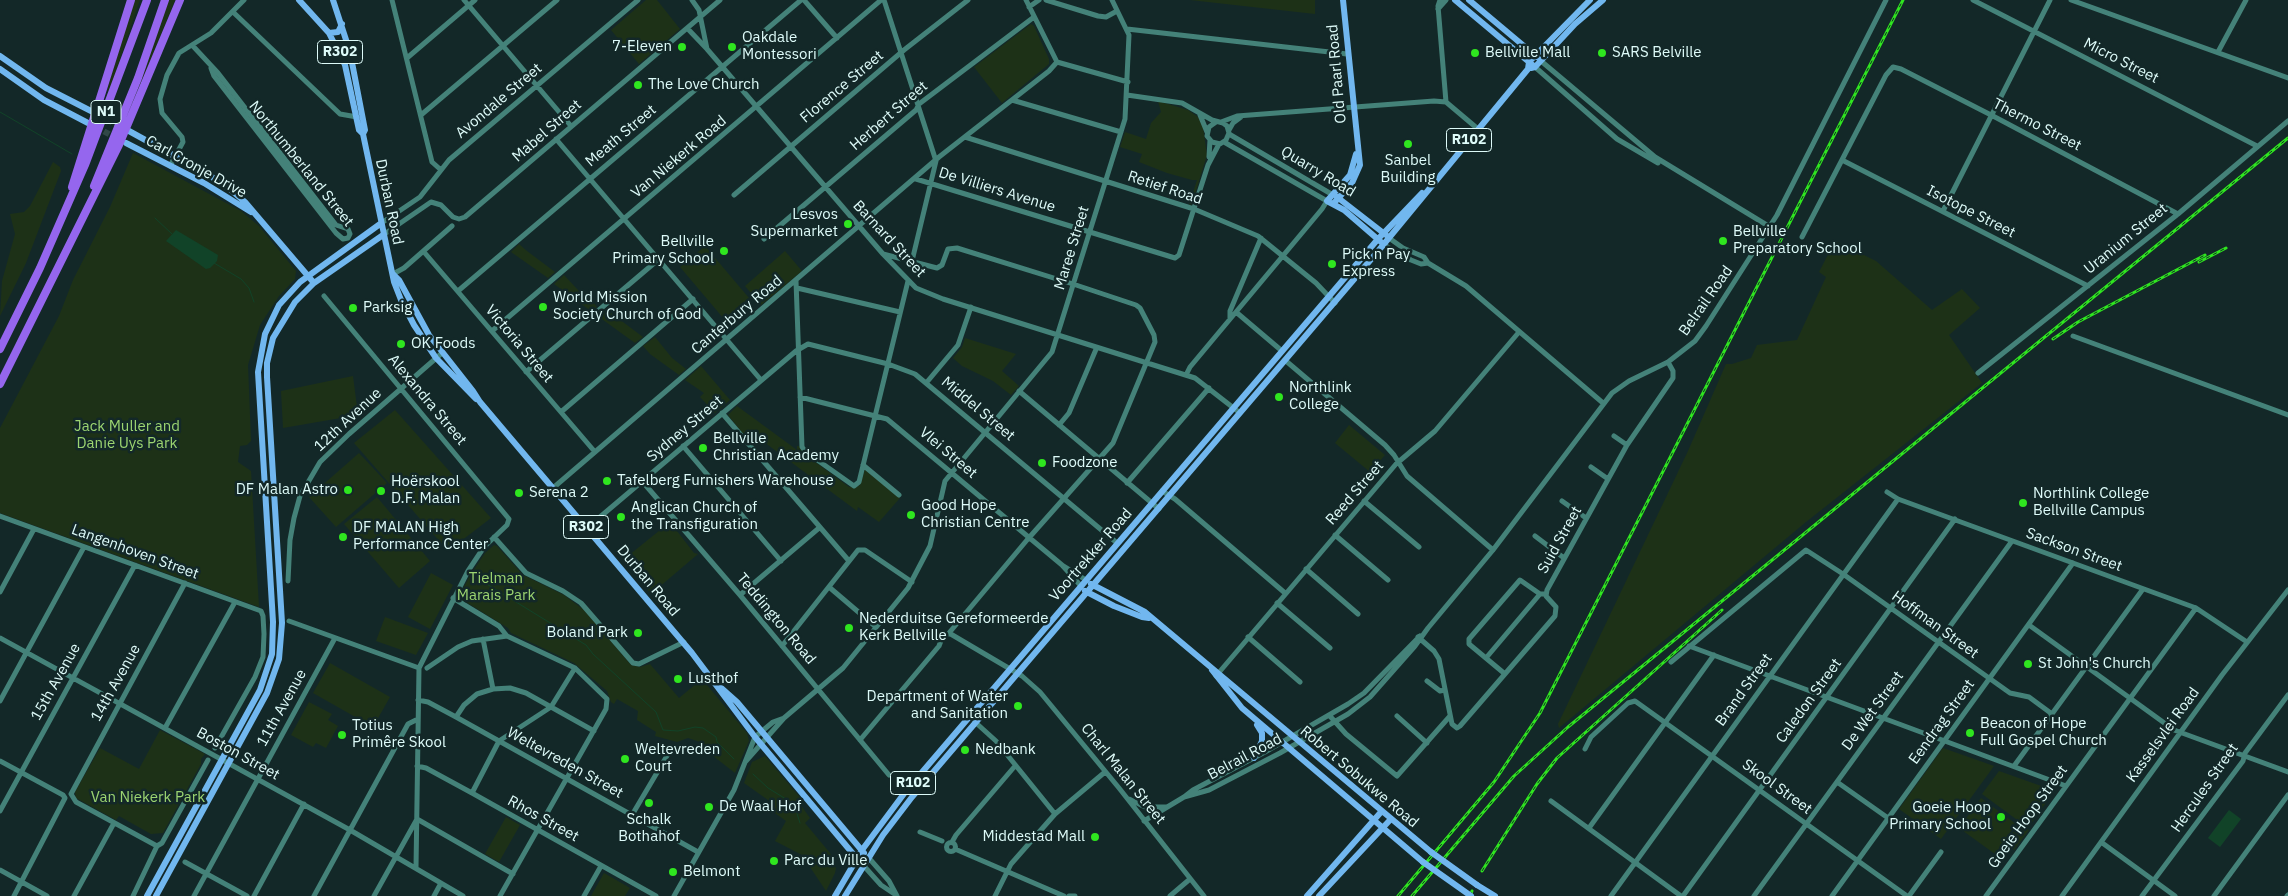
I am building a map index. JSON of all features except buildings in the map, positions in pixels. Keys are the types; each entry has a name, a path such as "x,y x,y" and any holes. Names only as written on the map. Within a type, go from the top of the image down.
{"highway":[{"path":"61,222 131,0"},
{"name":"N1","path":"0,349 61,222 101,126 147,0"},
{"name":"N1","path":"0,384 65,255 122,118 165,0"},
{"path":"65,255 119,145 180,0"}],"main road":[{"name":"Durban Road","path":"299,0 329,33 346,65 356,117 363,134 380,224 394,282 408,313 436,358 480,402"},
{"name":"Durban Road","path":"333,0 342,24 362,114 365,130 363,134"},
{"name":"Old Paarl Road","path":"1343,0 1359,169"},
{"path":"1455,0 1528,66"},
{"path":"1469,0 1541,61"},
{"path":"1587,2 1589,6 1597,0"},
{"name":"R102","path":"1528,66 1535,67 1575,24 1603,0"},
{"name":"R102","path":"1378,240 1386,235 1429,187 1478,129 1535,55 1587,2"},
{"path":"329,33 338,32 342,24"},
{"path":"0,56 39,84 91,111"},
{"path":"0,69 44,100 88,123"},
{"name":"Carl Cronje Drive","path":"129,131 176,156 231,190 314,283"},
{"name":"Carl Cronje Drive","path":"126,143 204,183 254,214"},
{"name":"Old Paarl Road","path":"1336,196 1353,170 1356,145"},
{"path":"1330,202 1354,181 1359,169"},
{"path":"1343,184 1359,169"},
{"name":"Quarry Road","path":"1336,196 1386,235"},
{"name":"Quarry Road","path":"1330,202 1344,210 1384,244"},
{"path":"147,896 262,685 269,667 273,640 258,360 265,334 279,305 308,275 380,224"},
{"path":"156,896 270,688 281,649 282,623 267,377 269,350 278,327 286,314 314,283 383,234"},
{"name":"R102","path":"1384,244 1386,235"},
{"name":"Voortrekker Road","path":"835,896 862,850 906,791 1378,240"},
{"name":"Voortrekker Road","path":"845,896 891,823 975,722 1305,339 1384,244"},
{"name":"Durban Road","path":"393,274 399,280 419,320 442,353 473,390 480,402 684,642 755,737 863,865"},
{"path":"1282,352 1288,352 1298,342 1305,339"},
{"name":"Robert Sobukwe Road","path":"1086,580 1093,586 1145,612 1149,618 1176,638 1390,820 1431,852 1495,896"},
{"name":"Robert Sobukwe Road","path":"1081,586 1087,592 1114,606 1149,618"},
{"name":"Robert Sobukwe Road","path":"1215,673 1253,718 1281,743 1422,862 1471,896"},
{"name":"Durban Road","path":"718,685 727,691 868,857"},
{"path":"1253,718 1262,736 1261,746 1254,758"},
{"path":"1307,896 1381,812"},
{"path":"1319,896 1390,820"}],"street":[{"path":"170,166 183,139 162,113 160,99 167,74 176,58 192,45 212,33 244,0"},
{"path":"393,0 432,162 441,170"},
{"path":"464,0 572,126"},
{"path":"407,58 476,0"},
{"path":"421,116 557,0"},
{"name":"Avondale Street","path":"380,224 420,197 449,160 638,0"},
{"name":"Barnard Street","path":"692,0 701,16 708,49 859,227 908,281 925,292 1199,380 1240,413"},
{"name":"Mabel Street","path":"383,234 431,202 441,205 453,217 463,218 720,0"},
{"path":"803,0 837,38"},
{"name":"Meath Street","path":"458,292 803,0"},
{"path":"883,0 936,160 912,261"},
{"name":"Van Niekerk Road","path":"492,331 883,0"},
{"name":"Florence Street","path":"734,195 901,52 968,0"},
{"path":"1026,0 1057,62 1128,82"},
{"path":"1029,7 1039,0"},
{"path":"1046,0 1100,16 1107,16 1117,12"},
{"path":"1440,0 1438,9 1446,102"},
{"path":"1438,9 1446,0"},
{"name":"Belrail Road","path":"1184,797 1209,790 1299,743 1360,706 1376,691 1493,550 1603,403 1622,384 1668,362 1688,348 1706,326 1770,227 1886,0"},
{"name":"Micro Street","path":"1973,0 2257,146"},
{"path":"1943,211 1993,116 2050,0"},
{"path":"2071,0 2288,78"},
{"path":"2218,52 2246,0"},
{"name":"Maree Street","path":"784,718 843,668 912,582 930,546 942,491 952,472 1050,354 1058,335 1121,132 1127,95 1130,38 1112,1"},
{"path":"233,12 340,114 356,117"},
{"name":"Herbert Street","path":"764,239 916,110 919,104 1034,16"},
{"path":"687,28 708,49"},
{"path":"1127,29 1347,54"},
{"name":"Northumberland Street","path":"192,45 211,68 218,73 336,225 348,230 350,234 348,238 343,239 336,232 214,76 211,68"},
{"path":"1541,61 1650,154 1681,174"},
{"name":"Canterbury Road","path":"553,488 936,160 1057,62"},
{"path":"1535,67 1617,138 1770,227"},
{"name":"Thermo Street","path":"1842,160 1886,75 1893,67 1901,69 1993,116 2178,214"},
{"path":"1021,93 1028,103"},
{"path":"1127,95 1175,102 1219,122 1229,132"},
{"path":"1012,100 1028,103 1121,132"},
{"path":"1207,133 1209,126 1228,118 1241,116 1440,100 1446,102 1478,129"},
{"path":"1197,111 1203,120 1210,140 1222,143 1233,122 1241,116"},
{"name":"Uranium Street","path":"1978,373 2178,214 2288,121"},
{"name":"Quarry Road","path":"1229,132 1336,196"},
{"name":"Retief Road","path":"965,136 977,142 1194,209 1261,238 1330,296 1335,303"},
{"path":"556,139 761,380"},
{"name":"De Villiers Avenue","path":"916,179 1175,258 1179,255 1208,165 1210,140"},
{"name":"Quarry Road","path":"1222,143 1330,202"},
{"name":"De Villiers Avenue","path":"1208,165 1222,143"},
{"path":"1802,237 1842,160"},
{"name":"Isotope Street","path":"1842,160 2088,286"},
{"path":"1186,375 1283,255 1330,202"},
{"path":"393,274 401,271 452,226"},
{"path":"1386,235 1403,248 1424,257 1428,263 1466,286 1603,403"},
{"path":"1230,319 1230,311 1261,238"},
{"path":"1384,244 1411,260 1421,264 1428,263"},
{"path":"860,740 940,646 942,638 949,633 1115,440 1155,340 1140,308 1135,304 1074,284 957,248 948,249 942,265 937,268 883,254"},
{"name":"Victoria Street","path":"424,252 595,452"},
{"path":"526,372 659,259"},
{"path":"896,268 902,259"},
{"path":"796,281 802,442 804,450 854,486 859,482 908,281"},
{"path":"797,288 900,312"},
{"name":"Alexandra Street","path":"324,296 505,513 509,522 494,537"},
{"path":"561,412 693,300"},
{"path":"927,382 958,345 971,307"},
{"path":"1236,312 1282,352"},
{"name":"Reed Street","path":"1215,673 1364,501 1398,463 1435,431 1519,332"},
{"path":"2074,336 2288,415"},
{"name":"Middel Street","path":"799,349 808,344 888,364 903,368 927,382 1118,543"},
{"path":"1059,425 1069,413 1097,347"},
{"name":"Sydney Street","path":"587,528 799,349"},
{"name":"12th Avenue","path":"288,581 290,540 294,518 300,496 320,462 333,447 442,353"},
{"path":"1286,361 1384,445 1411,480 1493,550"},
{"name":"Suid Street","path":"1450,716 1453,726 1457,728 1462,725 1555,616 1556,607 1543,594 1627,445 1673,378 1673,372 1668,362"},
{"path":"1128,483 1209,388"},
{"path":"1019,391 1159,509"},
{"name":"Vlei Street","path":"800,396 876,414 890,421 1062,565 1086,580"},
{"path":"722,413 849,561"},
{"path":"1614,436 1627,445"},
{"path":"684,446 781,561"},
{"path":"863,466 899,495"},
{"path":"1591,467 1608,479"},
{"name":"Teddington Road","path":"642,481 740,595 889,775"},
{"path":"1162,491 1285,593"},
{"name":"Sackson Street","path":"1887,492 1898,498 2012,541 2196,608 2247,642"},
{"name":"Brand Street","path":"1611,896 1898,498"},
{"path":"1364,501 1419,547"},
{"path":"1562,501 1586,518"},
{"name":"Langenhoven Street","path":"0,516 261,612 264,634 263,657 255,677 215,748"},
{"name":"Caledon Street","path":"1682,896 1954,519"},
{"path":"740,595 819,528"},
{"path":"0,592 34,529"},
{"path":"1336,535 1388,580"},
{"path":"1535,536 1564,558"},
{"path":"416,868 418,668 453,598 478,556 494,537 526,573 563,591 581,603 634,663 639,664 684,642"},
{"name":"De Wet Street","path":"1754,896 2012,541"},
{"path":"0,701 84,547"},
{"path":"782,646 856,551 863,550 912,582"},
{"name":"Hoffman Street","path":"1689,646 1806,550 1843,574 2010,693 2029,697 2052,714"},
{"name":"Eendrag Street","path":"1832,896 2073,563"},
{"name":"Vlei Street","path":"1062,565 1081,586"},
{"name":"15th Avenue","path":"0,811 135,566"},
{"path":"1306,570 1358,614"},
{"path":"1486,658 1543,594 1523,580 1517,582 1469,639 1470,644 1486,658 1505,674"},
{"name":"14th Avenue","path":"114,823 76,802 72,796 73,789 185,583"},
{"path":"829,587 876,627"},
{"path":"2014,766 2142,589"},
{"name":"Kasselsvlei Road","path":"2062,896 2247,642 2288,590"},
{"path":"453,598 499,626 507,636 575,668 604,694 607,699 606,709 568,779 500,896"},
{"path":"166,728 235,602"},
{"path":"1277,603 1330,648"},
{"name":"Goeie Hoop Street","path":"1986,896 2196,608"},
{"path":"289,621 418,668"},
{"path":"2029,624 2129,698 2181,733 2288,772"},
{"name":"Charl Malan Street","path":"949,633 1017,673 1040,692 1127,797 1204,896"},
{"path":"427,668 458,647 483,639 507,636"},
{"path":"1248,637 1300,682"},
{"name":"Boston Street","path":"0,638 304,804 463,896"},
{"name":"11th Avenue","path":"194,896 335,638"},
{"path":"1330,715 1334,722 1367,752 1396,776 1401,774 1450,716 1439,659 1434,651 1419,638"},
{"name":"Belrail Road","path":"1144,821 1193,790 1281,743 1364,693 1419,638"},
{"path":"483,639 493,689"},
{"path":"1671,662 1689,646 2066,786"},
{"path":"1589,828 1714,655"},
{"path":"472,793 499,741 552,707 575,668"},
{"path":"1427,681 1440,691 1445,690"},
{"path":"456,717 472,697 493,689 504,688 520,691 594,731"},
{"name":"Hercules Street","path":"2142,896 2288,695"},
{"name":"Weltevreden Street","path":"418,700 428,702 456,717 698,852"},
{"name":"Skool Street","path":"1585,749 1591,736 1632,702 1640,703 1908,896"},
{"path":"1397,716 1427,742"},
{"path":"674,896 731,796 755,737 779,718 784,718 783,722 746,761"},
{"path":"314,896 408,724 418,720"},
{"path":"975,722 996,741 1055,814"},
{"path":"632,815 670,750"},
{"path":"133,896 157,846 162,843 208,760"},
{"path":"0,761 63,794 66,798 14,896"},
{"name":"Rhos Street","path":"417,766 426,768 472,793 656,896"},
{"path":"1015,766 961,828 952,842 947,844 948,849 951,851 955,848 1064,896"},
{"path":"995,896 1006,871 1055,814 1105,772"},
{"path":"1837,782 1888,818"},
{"path":"2214,896 2288,795"},
{"path":"1127,797 1145,807 1167,807"},
{"path":"1551,801 1682,896"},
{"path":"254,896 304,804"},
{"path":"374,896 417,819"},
{"path":"417,819 513,874"},
{"path":"74,896 114,823 157,846"},
{"path":"920,832 942,841"},
{"path":"2101,842 2176,896"},
{"path":"1908,896 1941,852"},
{"name":"Durban Road","path":"868,857 898,896"},
{"path":"185,862 247,896"},
{"name":"Durban Road","path":"863,865 881,885 898,896"},
{"path":"584,896 601,866"},
{"path":"0,870 46,896"},
{"path":"1170,896 1190,879"},
{"path":"434,896 442,883"},
{"path":"1069,896 1076,896"}],"green space":[{"path":"134,0 140,0 109,91 107,90"},
{"path":"168,0 175,0 126,118"},
{"path":"646,0 657,0 680,29 639,64 611,30"},
{"path":"1190,0 1315,0 1315,14"},
{"path":"1031,24 1034,26 1049,59 1049,64 1002,103 974,67"},
{"path":"1158,101 1188,110 1198,117 1203,127 1207,155 1192,204 1189,205 1197,180 1167,173 1139,162 1142,154 1120,147 1125,132 1146,139 1151,123 1161,112"},
{"name":"Jack Muller and Danie Uys Park","path":"133,153 241,211 259,226 296,271 295,279 279,296 260,325 248,365 251,441 247,445 240,446 238,462 251,471 259,607 0,513 0,428 59,316 73,280 110,207"},
{"path":"53,162 60,167 61,171 26,263 0,316 2,281 15,234 10,214 24,212 30,206"},
{"path":"1835,241 1876,261 1932,310 1962,289 1980,308 1949,335 1982,383 1806,522 1559,728 1558,724 1688,451 1726,364 1751,358 1757,345 1797,340 1826,277 1819,272"},
{"path":"519,244 555,272 548,278 511,252"},
{"path":"705,246 749,298 724,319 680,267"},
{"path":"785,251 802,271 761,305 745,286"},
{"path":"564,275 579,291 582,289 597,307 591,311 554,284"},
{"path":"606,309 643,337 635,343 599,317"},
{"path":"655,337 672,358 686,369 679,375 650,354 643,346"},
{"path":"965,338 1016,354 1002,371 1019,386 1011,395 993,381 962,366 953,358 962,347"},
{"path":"701,366 730,400 715,413 700,397 704,393 685,380"},
{"path":"353,376 358,415 283,428 281,391"},
{"path":"737,406 797,450 797,446 799,446 803,453 849,487 860,485 865,469 900,498 879,522 858,507 857,511 749,431 744,435 728,415"},
{"path":"395,410 491,518 448,551 354,443"},
{"path":"1349,425 1385,455 1370,472 1335,443"},
{"name":"DF Malan Astro","path":"359,453 387,483 336,527 309,497"},
{"path":"377,497 430,561 399,588 344,524"},
{"path":"670,522 694,553 698,554 651,594 623,560"},
{"name":"Tielman Marais Park","path":"494,545 523,575 564,595 584,610 631,665 640,667 650,664 679,698 702,679 747,733 749,741 735,773 708,752 704,744 700,742 688,738 677,742 655,736 656,732 637,720 638,711 617,699 614,704 611,702 607,691 574,663 511,633 508,628 461,599 460,594 471,574 485,553"},
{"path":"431,573 453,585 430,629 408,617"},
{"path":"385,617 428,633 416,655 376,641"},
{"path":"330,663 390,697 373,727 313,693"},
{"path":"309,702 332,714 328,720 338,726 326,748 316,743 313,747 291,735"},
{"name":"Van Niekerk Park","path":"160,730 205,754 163,833 151,834 119,816 116,820 76,798 75,792 100,748 139,769"},
{"path":"1943,748 1994,766 1941,839 1899,809"},
{"path":"765,756 803,801 800,804 810,818 805,823 830,853 836,868 826,891 802,855 775,841 786,821 772,811 775,805 744,783 752,762"},
{"path":"1999,771 2044,787 2048,800 2028,828 1982,794"},
{"path":"1981,798 2016,824 1995,854 1959,828"},
{"path":"506,817 520,825 499,862 485,854"},
{"path":"2020,823 2029,830 2014,850 2005,843"},
{"path":"604,873 630,888 625,896 591,896"}],"shaded area":[{"path":"176,230 218,255 217,261 210,268 206,269 166,241"},
{"path":"2229,810 2241,819 2220,847 2208,838"}],"waterway":[{"path":"0,112 72,154"},
{"path":"155,218 172,234"},
{"path":"214,263 241,279 249,288 254,302"},
{"path":"477,578 586,645 593,654 656,712 663,730 678,731 695,727 703,728 716,737 717,742 734,759"},
{"path":"753,774 768,788 794,804 800,823"}],"tunnel":[{"path":"99,115 121,127"},
{"path":"96,127 118,139"}],"railway":[{"path":"1398,896 1494,782 1540,713 1903,0"},
{"path":"1412,896 1514,776 1568,727 2288,138"},
{"path":"2199,262 2226,248"},
{"path":"2053,339 2078,322 2205,255"},
{"path":"1482,871 1537,784 1557,758 1722,610"},
{"path":"1470,896 1472,891"}],"place":[{"name":"7-Eleven","path":"682,47"},
{"name":"Oakdale Montessori","path":"732,47"},
{"name":"Bellville Mall","path":"1475,53"},
{"name":"SARS Belville","path":"1602,53"},
{"name":"The Love Church","path":"638,85"},
{"name":"Sanbel Building","path":"1408,144"},
{"name":"Lesvos Supermarket","path":"848,224"},
{"name":"Bellville Preparatory School","path":"1723,241"},
{"name":"Bellville Primary School","path":"724,251"},
{"name":"Pick n Pay Express","path":"1332,264"},
{"name":"World Mission Society Church of God","path":"543,307"},
{"name":"Parksig","path":"353,308"},
{"name":"OK Foods","path":"401,344"},
{"name":"Northlink College","path":"1279,397"},
{"name":"Bellville Christian Academy","path":"703,448"},
{"name":"Foodzone","path":"1042,463"},
{"name":"Tafelberg Furnishers Warehouse","path":"607,481"},
{"name":"DF Malan Astro","path":"348,490"},
{"name":"Hoërskool D.F. Malan","path":"381,491"},
{"name":"Serena 2","path":"519,493"},
{"name":"Northlink College Bellville Campus","path":"2023,503"},
{"name":"Good Hope Christian Centre","path":"911,515"},
{"name":"Anglican Church of the Transfiguration","path":"621,517"},
{"name":"DF MALAN High Performance Center","path":"343,537"},
{"name":"Nederduitse Gereformeerde Kerk Bellville","path":"849,628"},
{"name":"Boland Park","path":"638,633"},
{"name":"St John's Church","path":"2028,664"},
{"name":"Lusthof","path":"678,679"},
{"name":"Department of Water and Sanitation","path":"1018,706"},
{"name":"Beacon of Hope Full Gospel Church","path":"1970,733"},
{"name":"Totius Primêre Skool","path":"342,735"},
{"name":"Nedbank","path":"965,750"},
{"name":"Weltevreden Court","path":"625,759"},
{"name":"Schalk Bothahof","path":"649,803"},
{"name":"De Waal Hof","path":"709,807"},
{"name":"Goeie Hoop Primary School","path":"2001,817"},
{"name":"Middestad Mall","path":"1095,837"},
{"name":"Parc du Ville","path":"774,861"},
{"name":"Belmont","path":"673,872"}]}
